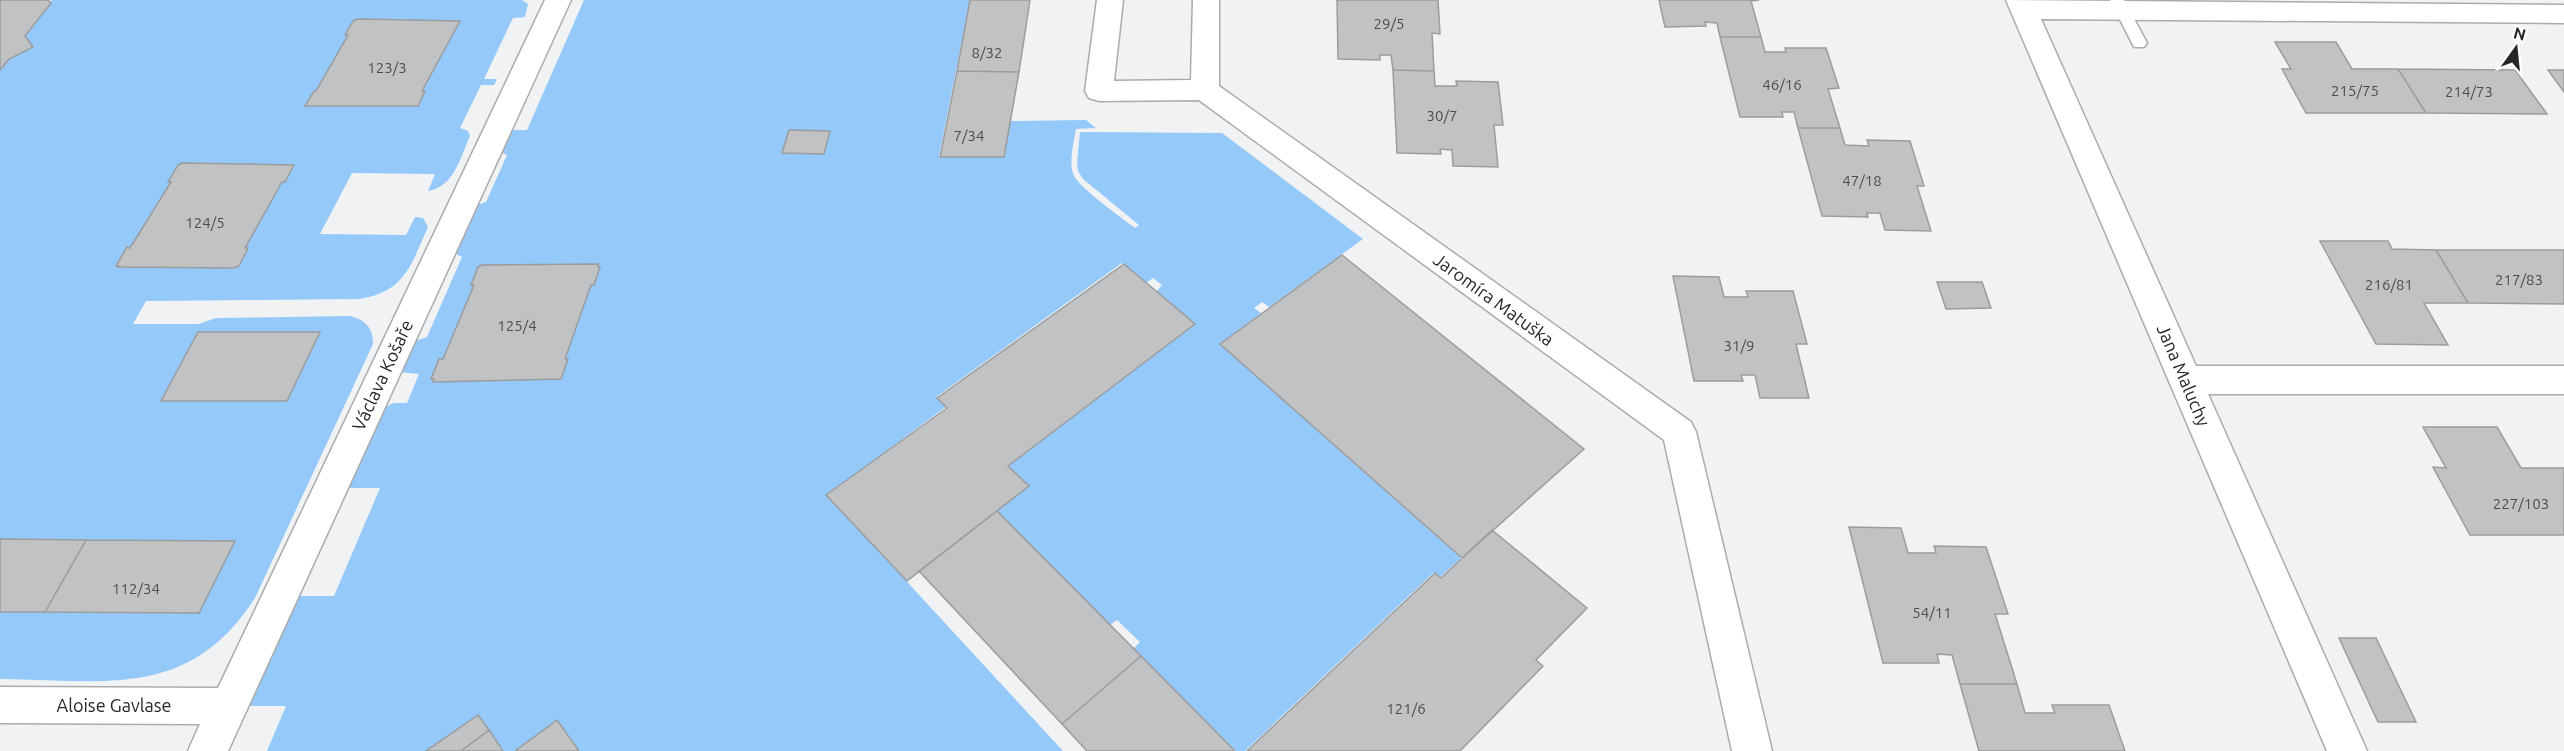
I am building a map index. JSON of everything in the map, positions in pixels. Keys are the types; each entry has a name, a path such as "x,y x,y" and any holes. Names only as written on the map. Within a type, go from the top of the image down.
{"street":[{"name":"Václava Košaře","path":"207,751 558,0"},
{"path":"1110,0 1099,91 1205,90 1206,0"},
{"path":"2022,5 2564,14"},
{"name":"Jana Maluchy","path":"2022,5 2347,751"},
{"name":"Jaromíra Matuška","path":"1205,90 1679,432 1752,751"},
{"path":"2185,380 2564,380"},
{"name":"Aloise Gavlase","path":"0,705 227,706"}],"lane":[{"path":"2120,5 2139,43"}],"shaded area":[{"path":"52,0 522,0 528,4 525,17 513,18 484,79 497,79 494,85 481,85 460,128 468,131 470,136 450,178 444,184 428,191 435,174 352,173 320,234 406,235 415,217 423,218 428,227 411,265 397,283 387,290 359,299 146,301 133,324 199,324 216,318 350,316 367,325 372,333 373,344 255,598 229,631 202,654 173,669 142,677 110,681 0,679 0,70 9,59 33,47 25,36"},
{"path":"584,0 970,0 939,156 1003,156 1009,121 1086,120 1096,128 1076,129 1071,159 1074,176 1093,196 1135,228 1139,225 1083,179 1078,171 1080,132 1222,133 1363,239 1269,307 1262,302 1254,308 1261,313 1220,344 1461,558 1439,578 1433,573 1245,751 1236,751 1133,649 1140,642 1117,620 1110,625 995,511 1008,466 1162,285 1153,278 1146,283 1122,263 936,397 947,406 827,495 1063,751 267,751 286,706 248,706 297,596 334,596 380,488 346,488 382,408 394,403 407,403 419,374 398,372 412,342 427,337 462,257 452,252 473,206 486,202 507,155 498,151 511,130 527,130"}],"building":[{"path":"0,0 48,0 51,3 25,36 33,47 9,59 0,70"},
{"path":"970,0 1030,0 1019,72 957,71"},
{"path":"1337,0 1438,0 1440,34 1432,33 1434,71 1393,70 1391,55 1380,55 1380,60 1338,59"},
{"path":"1659,0 1759,0 1751,1 1761,37 1720,37 1717,23 1705,22 1706,26 1665,27"},
{"path":"357,19 460,21 422,91 425,91 418,106 305,106 348,35 345,35 353,21"},
{"path":"1720,37 1761,37 1765,52 1786,52 1785,48 1826,48 1839,88 1828,89 1840,128 1798,128 1794,112 1782,112 1783,117 1740,117"},
{"path":"2275,42 2336,42 2352,69 2398,69 2426,113 2306,113 2282,69 2291,69"},
{"path":"2398,69 2515,70 2547,114 2426,113"},
{"path":"1393,70 1434,71 1435,86 1457,86 1456,81 1498,82 1503,125 1494,125 1498,167 1453,166 1452,150 1440,149 1441,154 1397,153"},
{"path":"2548,70 2564,70 2564,92"},
{"path":"957,71 1019,72 1004,157 940,157"},
{"path":"1798,128 1840,128 1845,145 1869,146 1867,140 1910,141 1924,186 1917,186 1931,231 1885,230 1880,213 1867,213 1868,217 1822,216"},
{"path":"789,130 830,131 824,154 782,153"},
{"path":"182,163 294,165 245,248 248,248 239,266 234,268 116,266 127,247 130,248 171,182 168,182 178,165"},
{"path":"2320,241 2388,241 2392,249 2436,250 2468,303 2424,303 2448,345 2376,344"},
{"path":"2436,250 2564,250 2564,304 2468,303"},
{"path":"1342,255 1584,449 1462,558 1220,344"},
{"path":"598,264 600,267 594,285 591,285 565,359 568,359 561,379 433,382 434,379 431,379 439,359 443,359 474,285 471,285 478,267 482,265"},
{"path":"1124,264 1195,324 1008,466 1029,486 907,581 826,495 947,408 937,398"},
{"path":"1673,276 1719,277 1724,297 1748,297 1746,291 1793,291 1807,344 1796,344 1809,398 1760,398 1755,375 1741,375 1743,381 1694,381"},
{"path":"1937,282 1982,282 1991,308 1946,309"},
{"path":"198,332 320,332 287,401 161,401"},
{"path":"2423,427 2497,427 2521,468 2564,468 2564,535 2470,535 2433,467 2446,468"},
{"path":"997,511 1141,656 1062,724 919,571"},
{"path":"1849,527 1901,528 1908,553 1936,553 1934,546 1986,547 2008,614 1995,614 2017,684 1960,684 1952,655 1937,654 1939,663 1883,663"},
{"path":"1492,530 1587,608 1536,660 1543,666 1460,751 1247,751 1435,573 1441,578"},
{"path":"0,539 86,540 45,612 0,612"},
{"path":"86,540 235,541 199,613 45,612"},
{"path":"2339,638 2376,638 2416,722 2378,722"},
{"path":"1141,656 1235,751 1087,751 1062,724"},
{"path":"1960,684 2017,684 2025,713 2055,713 2052,705 2109,705 2125,751 1979,751"},
{"path":"478,715 489,730 461,751 426,751"},
{"path":"557,720 579,751 515,751"},
{"path":"489,730 503,751 461,751"}]}
